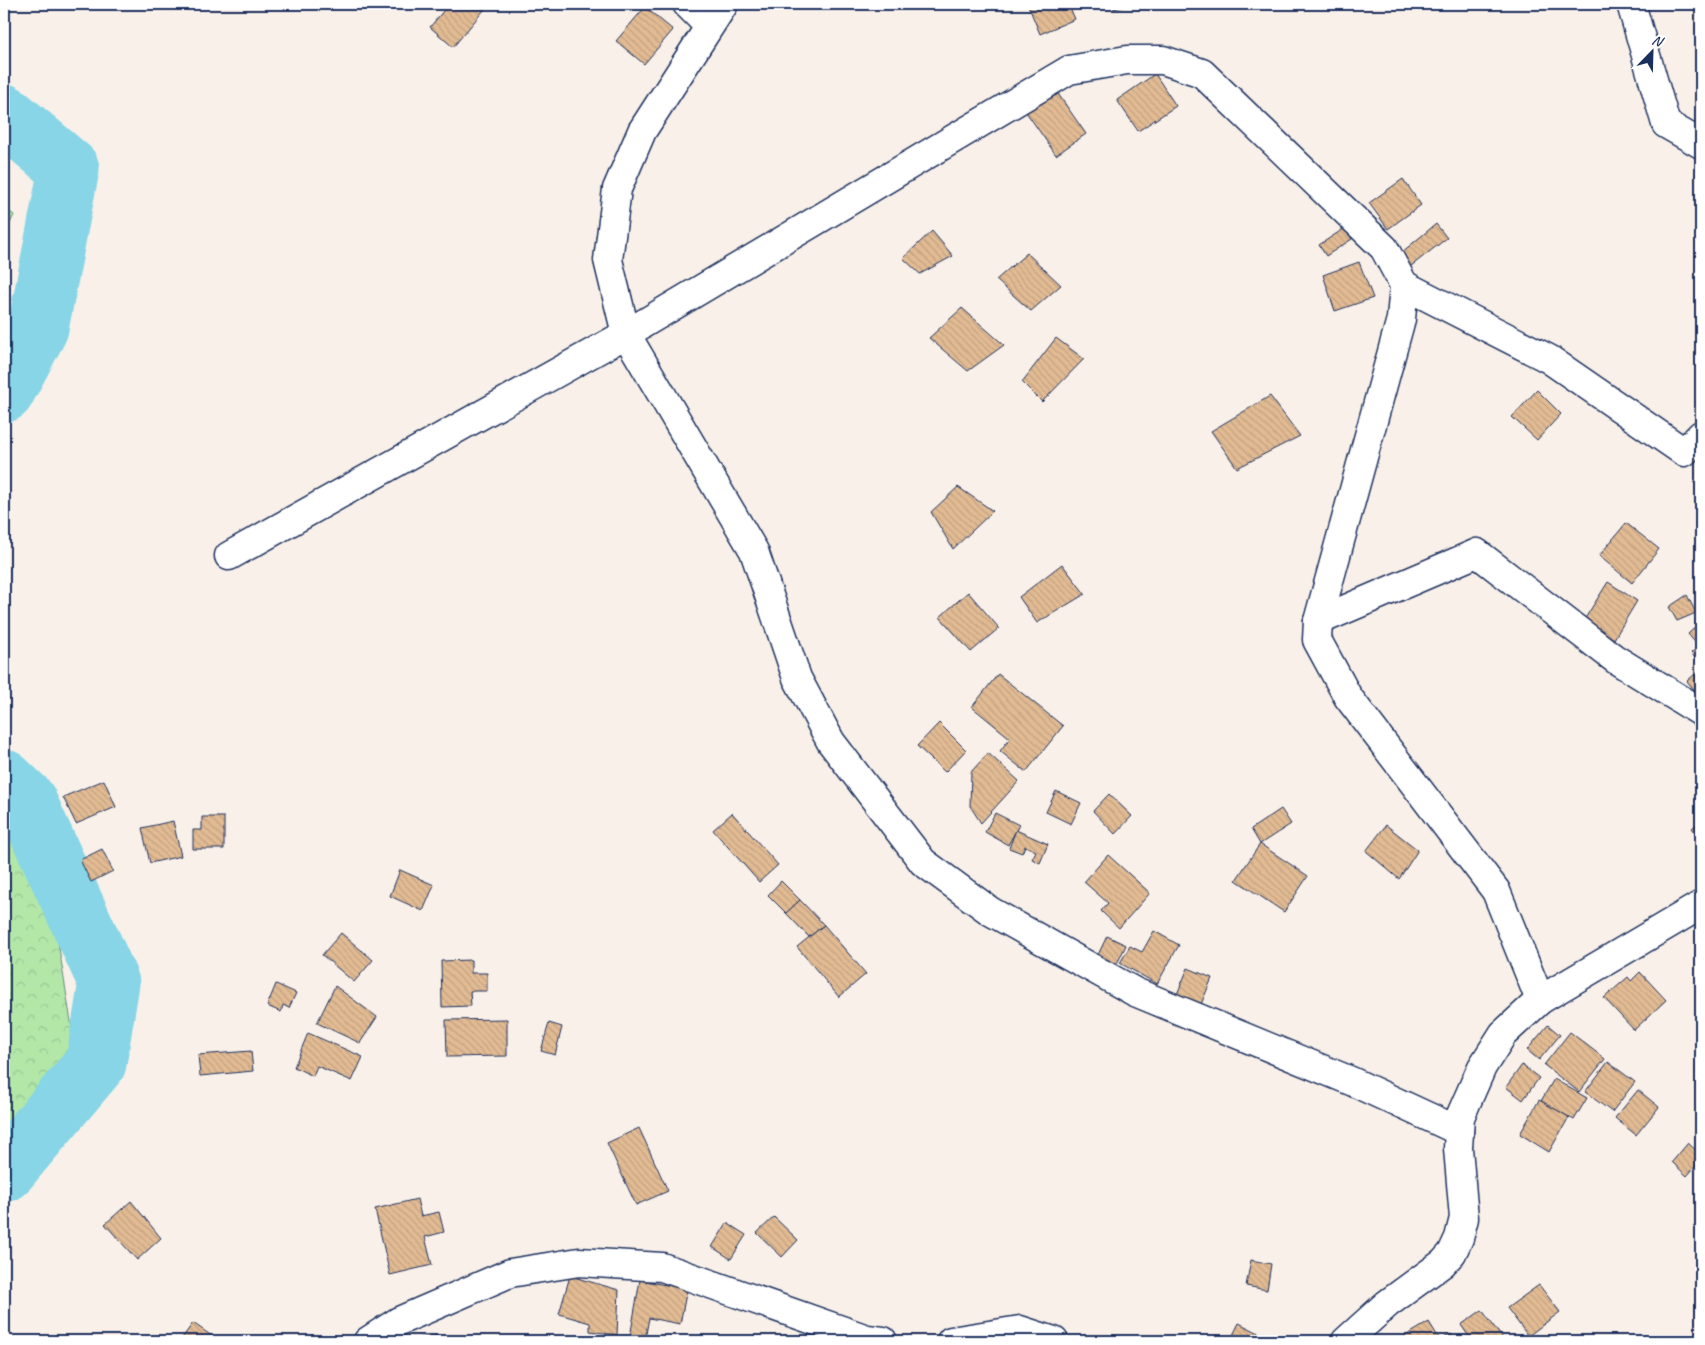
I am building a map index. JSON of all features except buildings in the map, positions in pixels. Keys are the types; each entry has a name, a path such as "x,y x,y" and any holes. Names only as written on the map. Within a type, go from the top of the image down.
{"street":[{"path":"686,4 710,26"},
{"path":"724,4 642,131 617,189 608,260 626,334 754,551 796,678 831,742 923,862 990,911 1135,992 1352,1081 1459,1131"},
{"path":"1632,4 1666,124 1701,144"},
{"path":"228,556 626,334 1069,70 1128,60 1163,60 1202,73 1384,248 1404,285 1401,319 1318,621 1317,640 1348,697 1496,891 1540,1000"},
{"path":"1404,285 1549,359 1684,452 1701,435"},
{"path":"1318,621 1477,553 1615,659 1701,712"},
{"path":"1346,1341 1387,1304 1443,1263 1452,1253 1459,1238 1464,1218 1458,1148 1460,1117 1482,1067 1503,1034 1540,1000 1701,906"},
{"path":"368,1341 399,1320 510,1273 579,1262 662,1267 867,1339 883,1341"},
{"path":"951,1341 1020,1330 1054,1341"}],"green space":[{"path":"4,207 14,215 4,236"},
{"path":"4,804 42,843 77,1059 4,1141"}],"waterway":[{"path":"4,114 69,169 38,328 4,392"},
{"path":"4,780 26,801 109,983 96,1063 4,1172"}]}
